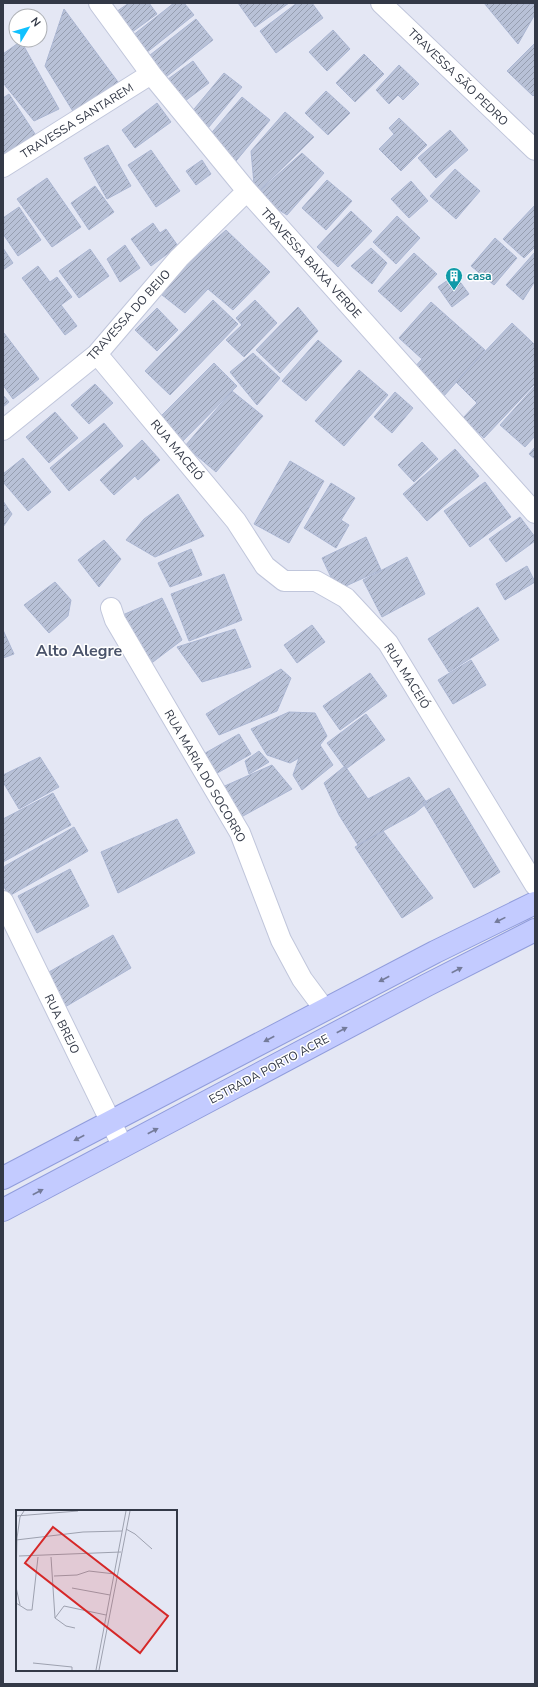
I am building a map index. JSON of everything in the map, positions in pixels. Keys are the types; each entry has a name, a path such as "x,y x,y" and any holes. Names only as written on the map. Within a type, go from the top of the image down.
{"main road":[{"path":"3,1178 434,952 535,903"},
{"name":"ESTRADA PORTO ACRE","path":"3,1210 427,985 535,930"}],"street":[{"name":"TRAVESSA BAIXA VERDE","path":"99,3 151,74 247,191 535,513"},
{"name":"TRAVESSA SÃO PEDRO","path":"381,3 535,150"},
{"name":"TRAVESSA SANTAREM","path":"3,167 151,74"},
{"name":"TRAVESSA DO BEIJO","path":"3,430 96,354 179,258 247,191"},
{"name":"RUA MACEIÓ","path":"96,354 236,521 265,566 284,581 316,581 346,598 388,644 535,885"},
{"name":"RUA MARIA DO SOCORRO","path":"111,608 115,620 240,833 281,940 302,979 325,1010"},
{"name":"RUA BREJO","path":"3,901 123,1147"}],"building":[{"path":"129,3 149,3 157,14 128,35 113,14"},
{"path":"174,3 184,3 194,15 146,53 132,36"},
{"path":"238,3 289,3 255,27"},
{"path":"297,3 312,3 323,18 276,53 260,31"},
{"path":"484,3 535,4 535,14 518,44"},
{"path":"64,9 118,82 74,113 45,66"},
{"path":"196,19 213,40 162,80 145,59"},
{"path":"333,30 350,49 327,71 309,52"},
{"path":"535,43 535,94 533,96 507,71"},
{"path":"11,48 25,48 59,109 34,121 3,83 3,54"},
{"path":"364,54 384,74 355,102 336,83"},
{"path":"193,61 209,83 181,104 164,82"},
{"path":"399,65 419,84 403,100 398,95 389,104 376,90"},
{"path":"224,73 242,87 208,128 190,114"},
{"path":"326,91 350,113 328,135 305,113"},
{"path":"9,94 37,137 3,157 3,98"},
{"path":"242,97 270,120 236,161 208,137"},
{"path":"157,103 171,122 135,148 122,130"},
{"path":"285,112 314,137 255,195 251,151"},
{"path":"399,118 427,145 401,171 379,149 394,134 389,128"},
{"path":"450,130 468,150 436,178 418,158"},
{"path":"108,145 131,186 107,199 84,158"},
{"path":"151,150 180,191 156,207 128,165"},
{"path":"302,153 324,173 287,215 255,195"},
{"path":"202,160 211,174 196,185 186,171"},
{"path":"455,169 480,191 456,219 430,196"},
{"path":"47,178 81,227 52,247 17,199"},
{"path":"327,180 352,201 326,230 302,208"},
{"path":"411,181 428,201 409,218 391,199"},
{"path":"95,186 114,212 89,230 71,203"},
{"path":"535,205 535,247 524,258 503,239"},
{"path":"19,207 41,240 18,256 3,234 3,218"},
{"path":"351,211 372,231 338,267 317,247"},
{"path":"397,216 420,238 396,264 373,242"},
{"path":"153,223 160,233 166,229 178,246 151,266 131,239"},
{"path":"226,230 270,272 233,310 208,289 185,313 157,291"},
{"path":"495,238 517,258 494,285 471,266"},
{"path":"125,245 140,268 120,282 107,259"},
{"path":"3,248 13,263 3,270"},
{"path":"371,248 387,263 372,284 351,266"},
{"path":"90,249 109,276 79,298 59,271"},
{"path":"535,252 535,281 523,300 506,285"},
{"path":"414,253 437,274 401,312 378,291"},
{"path":"38,266 50,282 57,277 72,297 61,305 77,326 65,335 22,278"},
{"name":"casa","path":"455,275 469,294 452,307 438,287"},
{"path":"213,300 238,324 170,395 145,371"},
{"path":"255,300 277,323 244,357 226,340 242,325 236,318"},
{"path":"431,302 485,350 443,397 413,369 422,359 399,338"},
{"path":"298,307 318,331 280,373 256,350"},
{"path":"157,308 178,330 157,351 135,330"},
{"path":"512,323 535,345 535,384 484,438 463,418 477,403 456,382"},
{"path":"4,333 39,379 13,399 3,385"},
{"path":"318,340 342,361 306,401 282,381"},
{"path":"253,353 280,378 257,405 230,372"},
{"path":"214,363 237,386 182,442 159,418"},
{"path":"359,370 388,395 344,446 315,421"},
{"path":"95,384 113,403 89,424 71,405"},
{"path":"535,386 535,436 525,447 500,425"},
{"path":"232,391 263,416 216,472 185,446"},
{"path":"395,392 413,408 392,433 374,417"},
{"path":"3,395 9,402 3,407"},
{"path":"55,412 78,438 49,463 26,437"},
{"path":"104,423 123,446 69,491 50,468"},
{"path":"142,440 160,460 138,480 135,476 114,495 100,480"},
{"path":"422,442 438,459 414,482 398,465"},
{"path":"535,447 535,459 529,454"},
{"path":"455,449 479,476 427,521 403,494"},
{"path":"23,458 51,492 28,511 3,482 3,474"},
{"path":"290,461 324,481 289,543 254,524"},
{"path":"485,482 511,517 470,547 444,511"},
{"path":"331,483 355,498 341,520 349,525 336,548 304,528"},
{"path":"178,494 204,536 155,557 126,540 144,519"},
{"path":"3,501 12,514 3,527"},
{"path":"520,517 535,537 535,541 506,562 489,539"},
{"path":"366,537 381,570 337,590 322,558"},
{"path":"104,540 121,559 99,587 78,560"},
{"path":"191,549 202,575 170,587 158,563"},
{"path":"407,557 425,594 382,617 363,580"},
{"path":"527,566 535,582 505,600 496,584"},
{"path":"224,574 242,620 189,641 171,594"},
{"path":"55,582 71,600 68,616 49,633 24,605"},
{"path":"162,598 182,640 145,668 118,617"},
{"path":"478,607 499,640 449,672 428,639"},
{"path":"312,625 325,642 297,663 284,645"},
{"path":"235,629 251,667 202,682 177,647"},
{"path":"3,630 14,654 3,658"},
{"path":"471,660 486,685 453,704 438,680"},
{"path":"281,669 291,678 277,711 219,735 206,714"},
{"path":"370,673 387,696 340,730 323,706"},
{"path":"289,712 315,713 327,736 320,745 333,765 302,790 293,775 299,758 290,763 267,755 251,729"},
{"path":"366,714 385,740 346,769 327,743"},
{"path":"239,734 251,754 212,776 200,756"},
{"path":"259,751 269,762 249,774 245,761"},
{"path":"40,757 59,787 19,809 3,782 3,775"},
{"path":"272,765 292,789 234,821 218,789"},
{"path":"345,766 368,799 409,777 427,803 415,813 358,845 339,815 324,783"},
{"path":"449,788 500,872 474,888 423,803"},
{"path":"53,793 71,825 3,862 3,819"},
{"path":"177,819 195,853 118,893 101,852"},
{"path":"74,827 88,851 9,896 3,885 3,872 5,866"},
{"path":"383,831 433,898 402,918 355,847"},
{"path":"70,869 89,906 37,933 18,896"},
{"path":"113,935 131,968 65,1007 49,972"}],"place":[{"name":"casa","path":"454,291"}],"district":[{"name":"Alto Alegre","path":"79,651"}]}
